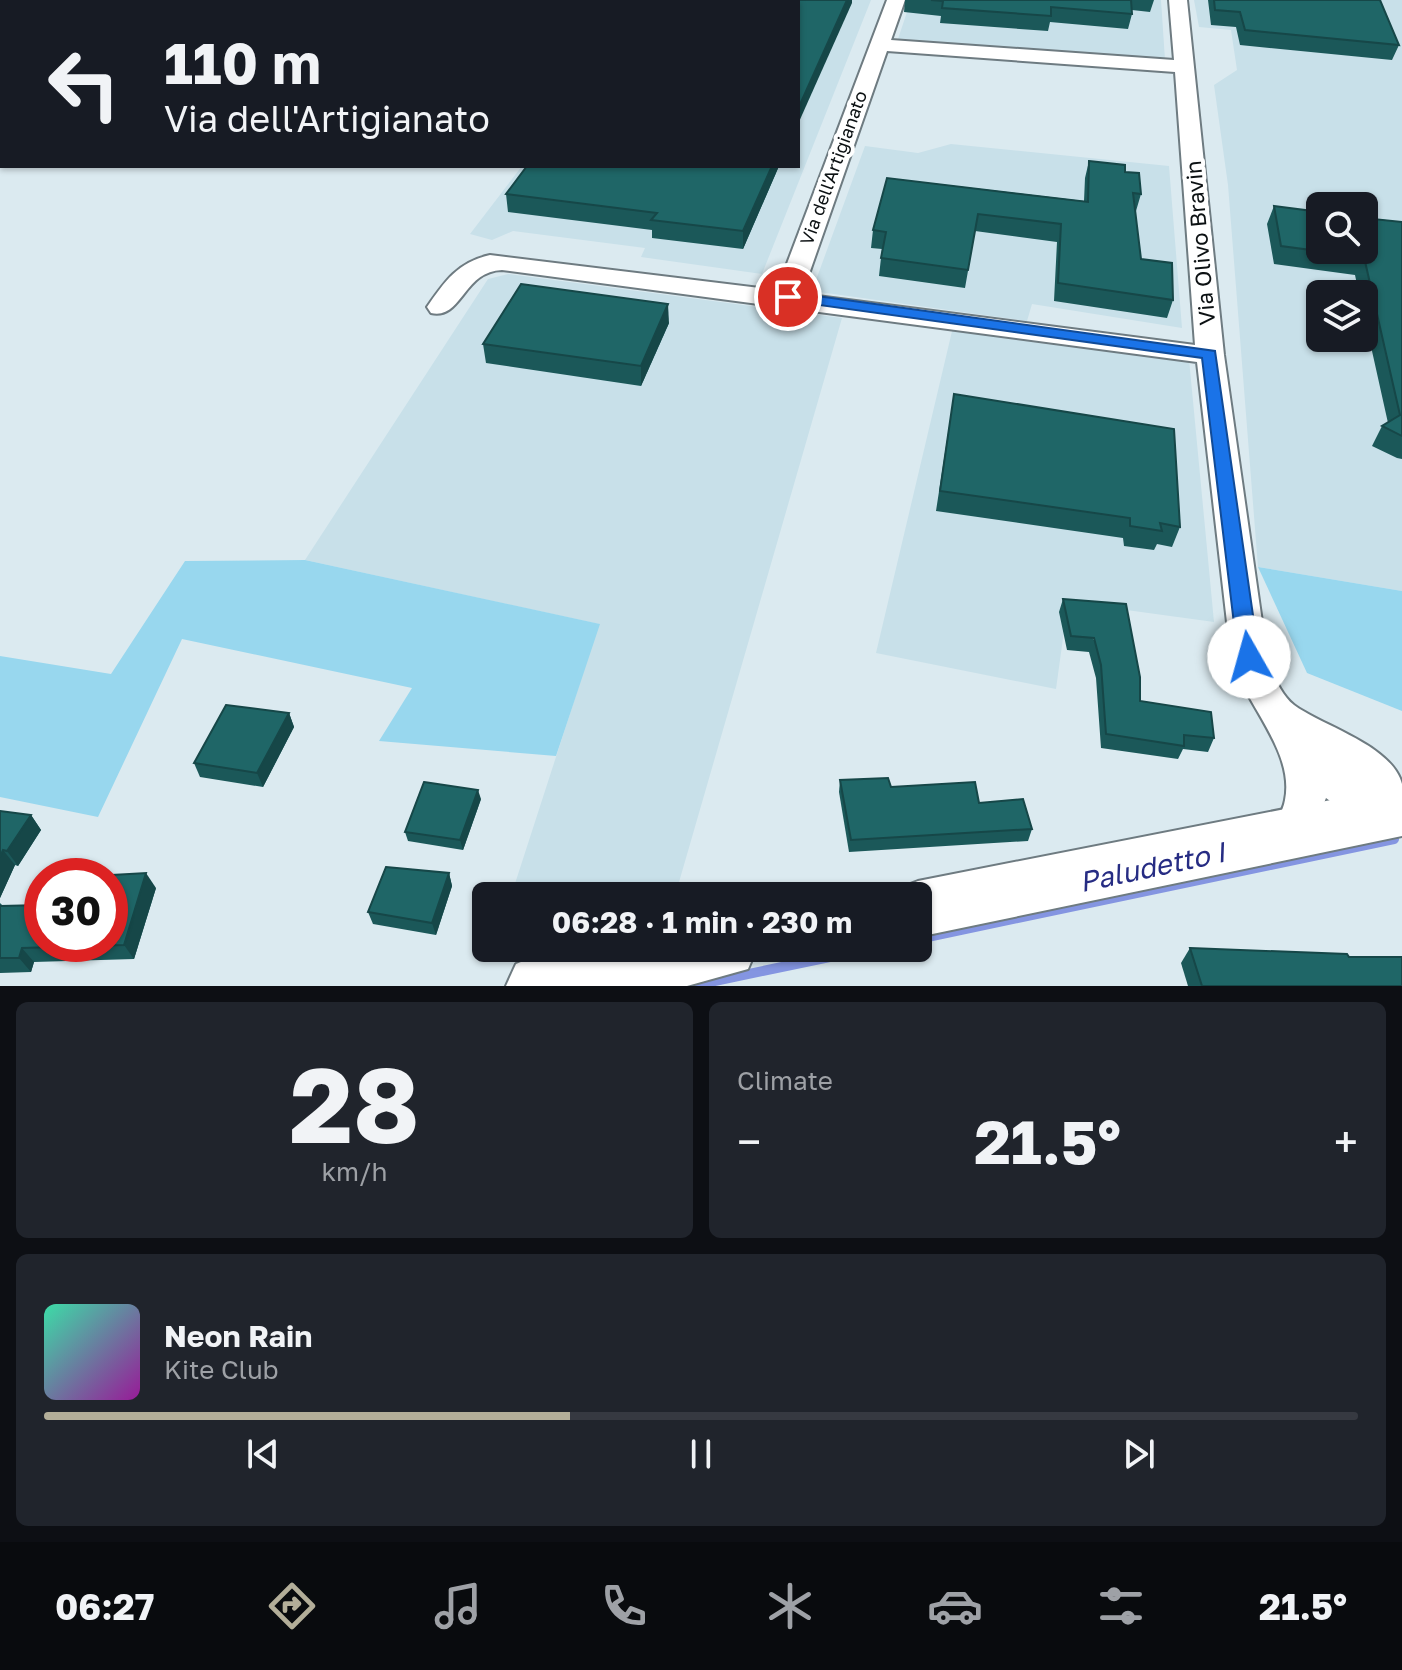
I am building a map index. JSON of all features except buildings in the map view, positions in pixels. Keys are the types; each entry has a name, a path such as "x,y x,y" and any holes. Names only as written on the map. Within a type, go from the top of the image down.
{"main road":[{"path":"932,906 1291,834 1396,802"},
{"path":"538,986 657,962"}],"street":[{"name":"Via dell'Artigianato","path":"788,297 896,0"},
{"name":"Via Olivo Bravin","path":"1178,0 1210,355 1249,657 1256,680 1286,726"},
{"path":"878,45 1184,67"},
{"path":"440,307 468,268 487,261 788,297 1210,355"},
{"path":"1286,726 1347,755 1376,775 1396,802"},
{"path":"1286,726 1309,760 1333,781 1396,802"},
{"path":"1286,726 1305,776 1307,804 1291,834"}],"shaded area":[{"path":"800,0 871,0 762,274 641,257 645,248 513,231 492,240 470,234 520,168 800,168"},
{"path":"911,0 1161,0 1165,60 898,39"},
{"path":"1194,0 1402,0 1402,591 1258,567 1228,185 1214,85 1237,70 1231,30 1199,27"},
{"path":"951,144 1169,166 1182,328 1032,304 1027,321 812,291 865,146 918,153"},
{"path":"508,274 842,318 679,882 516,882 599,624 305,560 488,279"},
{"path":"953,327 1189,359 1214,622 1068,602 1056,689 876,653"},
{"path":"305,560 600,624 556,756 379,741 412,688 182,639 98,817 0,797 0,656 111,674 185,561"},
{"path":"1258,567 1402,591 1402,711 1307,673"}],"waterway":[{"name":"Paludetto I","path":"932,936 1394,839"},
{"name":"Paludetto I","path":"691,986 806,962"}],"route":[{"path":"788,297 1210,355 1249,657"}]}
